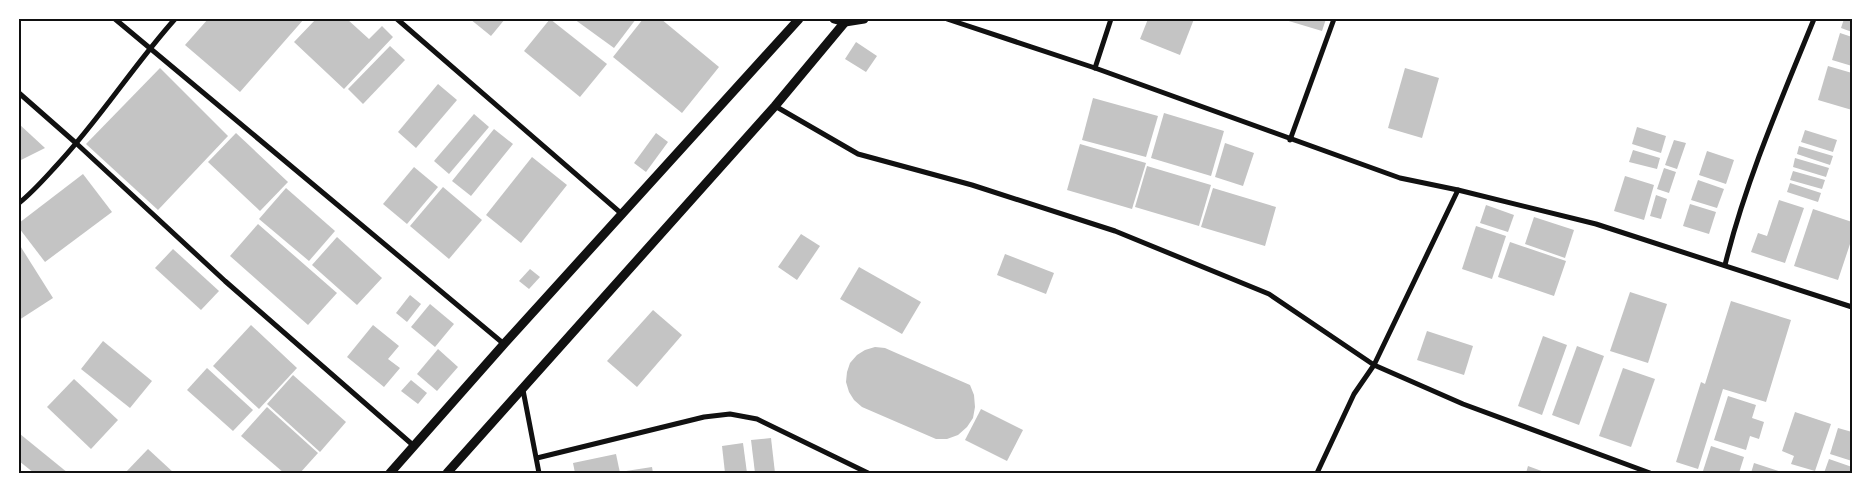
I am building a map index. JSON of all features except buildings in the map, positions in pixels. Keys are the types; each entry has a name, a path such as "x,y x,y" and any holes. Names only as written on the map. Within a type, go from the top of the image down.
{"street":[{"path":"115,19 504,344"},
{"path":"19,202 29,195 77,144 150,47 175,19"},
{"path":"397,19 623,214"},
{"path":"390,473 504,344 799,19"},
{"path":"834,19 845,22 864,19"},
{"path":"947,19 1095,68 1290,140 1400,178 1458,190 1596,224 1852,307"},
{"path":"1095,68 1110,19"},
{"path":"1290,140 1334,19"},
{"path":"1725,265 1737,219 1776,112 1814,19"},
{"path":"448,473 774,106 845,22"},
{"path":"19,94 77,144 225,281 414,446"},
{"path":"774,106 858,154 972,186 1115,231 1269,294 1374,365 1463,404 1650,473"},
{"path":"1317,473 1354,394 1374,365 1458,190"},
{"path":"523,390 539,473"},
{"path":"537,458 704,417 730,414 757,420 868,473"}]}
